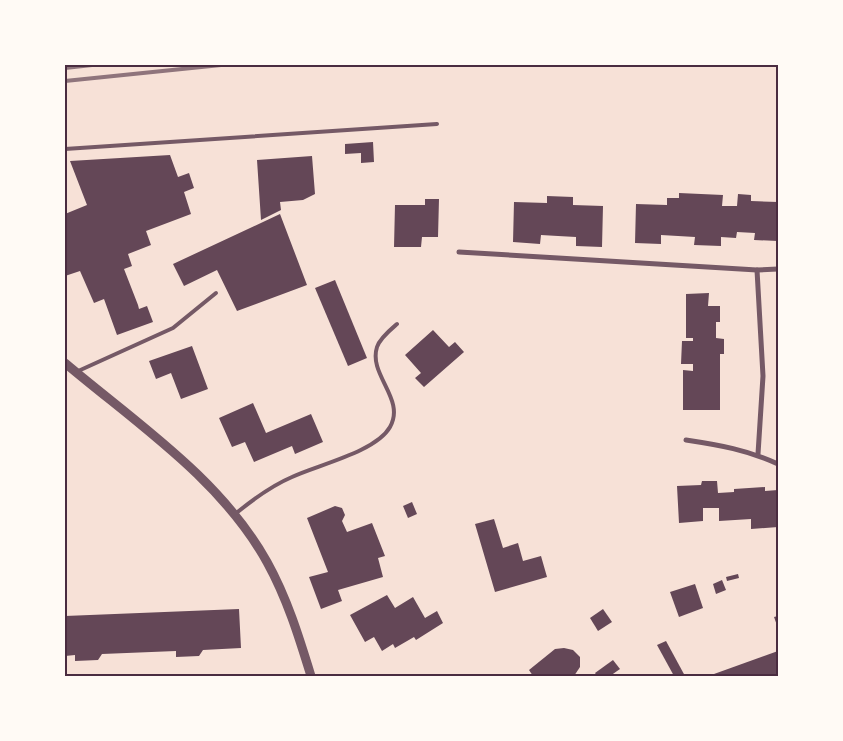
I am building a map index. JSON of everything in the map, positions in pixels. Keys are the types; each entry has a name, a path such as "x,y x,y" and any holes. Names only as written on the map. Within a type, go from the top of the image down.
{"street":[{"path":"459,252 757,270 778,269"},
{"path":"757,270 762,376 758,454"},
{"path":"65,363 182,461 234,514 271,570 289,609 311,676"},
{"path":"686,440 729,446 758,454 778,464"}],"lane":[{"path":"65,149 437,124"},
{"path":"76,372 173,328 216,293"},
{"path":"234,514 283,481 366,447 384,436 391,426 394,406 376,360 377,346 397,324"}],"building":[{"path":"373,142 374,162 361,163 361,153 345,154 345,144"},
{"path":"170,155 178,177 189,173 194,188 184,192 191,214 146,231 151,245 128,254 132,266 124,269 139,309 147,306 153,322 117,335 104,299 94,303 80,271 65,276 65,214 87,205 70,161"},
{"path":"312,156 315,194 303,200 280,202 281,210 261,220 257,160"},
{"path":"679,193 723,195 722,206 737,206 738,194 751,195 751,201 778,202 778,241 754,240 755,233 737,232 736,238 721,237 721,246 694,245 695,237 661,235 661,244 635,243 636,204 667,205 667,198 679,198"},
{"path":"547,196 573,197 573,205 603,206 602,247 576,246 576,237 541,235 540,244 513,242 514,202 547,203"},
{"path":"425,199 439,199 438,237 422,237 421,247 394,247 395,205 425,205"},
{"path":"280,214 307,285 237,311 217,270 184,286 173,264"},
{"path":"335,280 367,358 348,366 315,288"},
{"path":"709,293 708,306 720,306 720,322 716,322 716,338 724,339 724,354 720,354 720,410 683,410 683,370 693,371 693,364 681,364 682,341 693,341 693,338 686,338 686,294"},
{"path":"433,330 449,347 455,342 464,352 424,387 415,378 421,373 405,355"},
{"path":"192,346 208,389 181,399 171,373 156,379 149,361"},
{"path":"253,403 266,433 311,414 323,442 295,454 292,446 254,462 245,442 232,447 219,418"},
{"path":"702,481 717,481 718,493 734,492 734,489 765,487 765,491 778,490 778,527 751,529 751,519 719,521 719,508 703,508 703,521 679,523 677,486 701,485"},
{"path":"412,502 417,514 408,518 403,506"},
{"path":"335,506 342,508 345,515 342,521 347,532 372,523 385,556 378,558 383,577 338,590 342,601 321,609 309,577 328,572 307,518"},
{"path":"494,519 503,548 518,543 523,561 541,556 547,577 495,592 475,524"},
{"path":"738,574 739,578 727,581 726,577"},
{"path":"722,580 726,590 716,594 713,584"},
{"path":"695,584 703,608 679,617 670,592"},
{"path":"387,595 395,608 413,597 425,618 437,611 443,623 416,640 414,637 395,648 393,644 382,651 374,637 365,642 350,615"},
{"path":"239,609 241,648 203,650 199,656 176,657 176,651 102,654 98,660 75,661 75,655 65,656 65,616"},
{"path":"603,609 612,622 598,631 590,618"},
{"path":"778,616 778,628 774,617"},
{"path":"666,641 685,676 674,676 657,645"},
{"path":"555,649 573,650 580,657 580,667 574,676 533,676 529,670"},
{"path":"778,651 778,676 714,676 714,674"},
{"path":"613,660 620,669 610,676 597,676 595,673"}],"railway":[{"path":"65,68 92,65"},
{"path":"65,81 221,65"}]}
